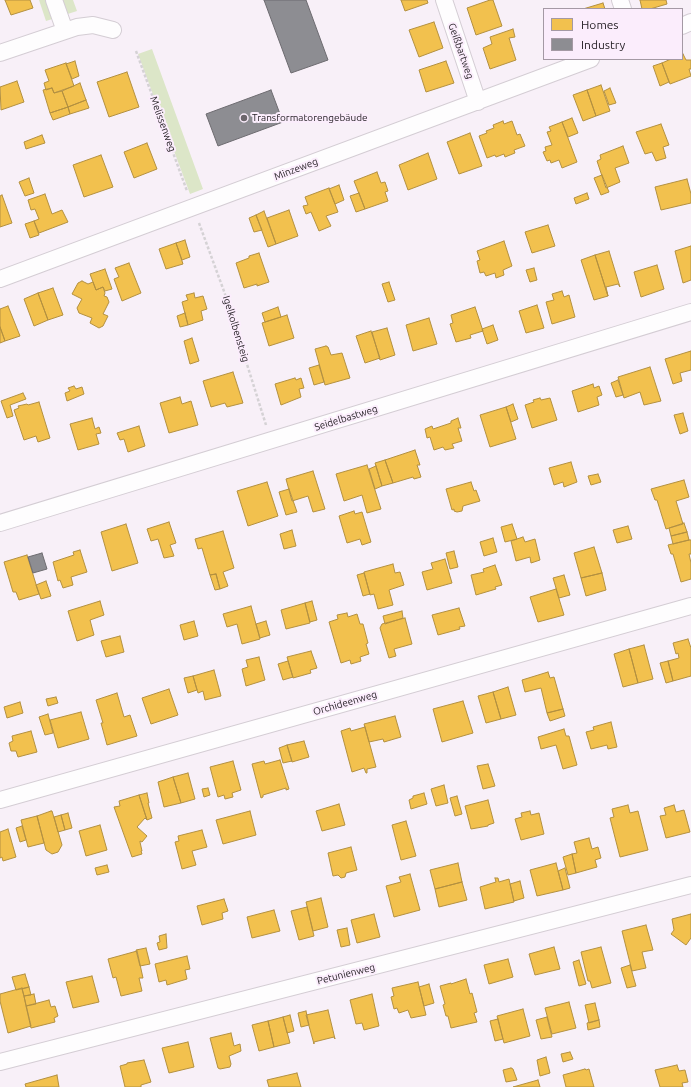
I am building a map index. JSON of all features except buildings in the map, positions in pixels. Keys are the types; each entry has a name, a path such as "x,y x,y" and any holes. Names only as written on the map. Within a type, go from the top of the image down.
{"street":[{"path":"54,0 65,31"},
{"name":"Geißbartweg","path":"444,0 478,102"},
{"path":"0,53 77,27 93,25 113,30"},
{"name":"Minzeweg","path":"0,279 588,60"},
{"name":"Seidelbastweg","path":"0,523 691,312"},
{"name":"Orchideenweg","path":"0,800 691,606"},
{"name":"Petunienweg","path":"0,1062 691,885"}],"path":[{"name":"Melissenweg","path":"136,51 188,193"},
{"name":"Igelkolbensteig","path":"198,218 225,294 271,441"}],"green space":[{"path":"39,0 73,0 77,11 46,21"},
{"path":"152,49 203,189 190,194 138,54"}],"place":[{"name":"Transformatorengebäude","path":"244,118"}]}
